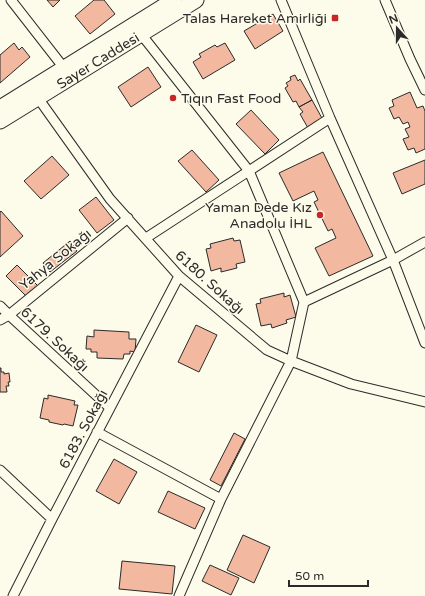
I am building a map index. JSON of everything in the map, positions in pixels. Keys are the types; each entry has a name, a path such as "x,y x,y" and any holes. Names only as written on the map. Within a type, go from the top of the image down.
{"main road":[{"name":"Sayer Caddesi","path":"0,108 174,0"},
{"name":"Sayer Caddesi","path":"0,121 196,0"}],"street":[{"path":"11,0 64,68"},
{"path":"281,0 330,118 393,260 425,343"},
{"path":"385,0 425,90"},
{"path":"141,34 249,171 304,302 291,361 222,498 179,596"},
{"name":"6180. Sokağı","path":"38,98 110,199 179,276 268,350 291,361 351,384 425,402"},
{"path":"146,238 330,118"},
{"name":"Yahya Sokağı","path":"0,320 128,218"},
{"path":"304,302 393,260 425,242"},
{"name":"6183. Sokağı","path":"13,596 179,276"},
{"name":"6179. Sokağı","path":"0,306 110,408"},
{"path":"97,432 222,498"},
{"path":"0,470 52,519"}],"building":[{"path":"47,0 60,0 53,7"},
{"path":"94,0 104,0 115,14 90,34 75,16"},
{"path":"273,14 283,31 255,49 244,31"},
{"path":"14,43 19,50 22,47 30,57 0,83 0,55"},
{"path":"225,43 235,60 203,79 193,62 201,57 199,54 215,45 217,47"},
{"path":"148,67 161,87 131,107 118,87"},
{"path":"295,75 298,81 300,79 312,100 299,107 296,101 293,102 285,88 288,86 286,83 291,80 290,77"},
{"path":"410,92 417,108 423,106 425,111 425,149 416,153 414,148 408,150 403,139 409,137 405,129 410,127 408,122 403,124 399,117 394,119 389,108 394,106 392,100"},
{"path":"312,100 323,120 308,128 300,114 303,112 299,107"},
{"path":"251,110 279,140 265,154 236,124"},
{"path":"192,150 219,180 206,192 178,161"},
{"path":"323,152 373,256 329,276 315,248 336,238 332,229 328,231 314,202 318,200 314,191 293,201 279,173"},
{"path":"52,156 69,175 41,199 24,181"},
{"path":"425,160 425,184 402,194 393,173"},
{"path":"96,197 114,220 97,233 79,210"},
{"path":"1,211 23,236 0,257 0,212"},
{"path":"233,238 234,241 240,240 245,262 236,264 237,268 221,272 221,268 211,271 206,249 211,248 210,244"},
{"path":"70,241 77,251 50,272 43,263"},
{"path":"17,265 38,286 27,297 6,276"},
{"path":"284,293 284,297 290,295 296,317 286,320 287,323 272,328 271,324 261,326 256,304 261,303 260,299"},
{"path":"196,325 217,335 199,372 178,362"},
{"path":"94,330 129,332 129,339 136,339 135,352 130,351 130,354 124,354 123,359 97,358 97,352 91,352 91,349 86,349 87,336 94,337"},
{"path":"0,368 1,372 4,372 4,374 9,373 10,382 8,382 9,386 6,386 7,392 0,392"},
{"path":"48,395 75,401 74,405 78,405 73,426 49,422 49,420 40,418 44,398 48,399"},
{"path":"234,433 245,439 221,486 210,480"},
{"path":"114,459 137,472 119,504 96,491"},
{"path":"168,491 205,508 195,529 158,512"},
{"path":"243,535 270,547 254,583 227,570"},
{"path":"122,561 175,566 172,594 119,589"},
{"path":"210,565 239,578 231,595 202,581"}],"place":[{"name":"Talas Hareket Amirliği","path":"335,18"},
{"name":"Tıqın Fast Food","path":"173,98"},
{"name":"Yaman Dede Kız Anadolu İHL","path":"320,215"}]}
